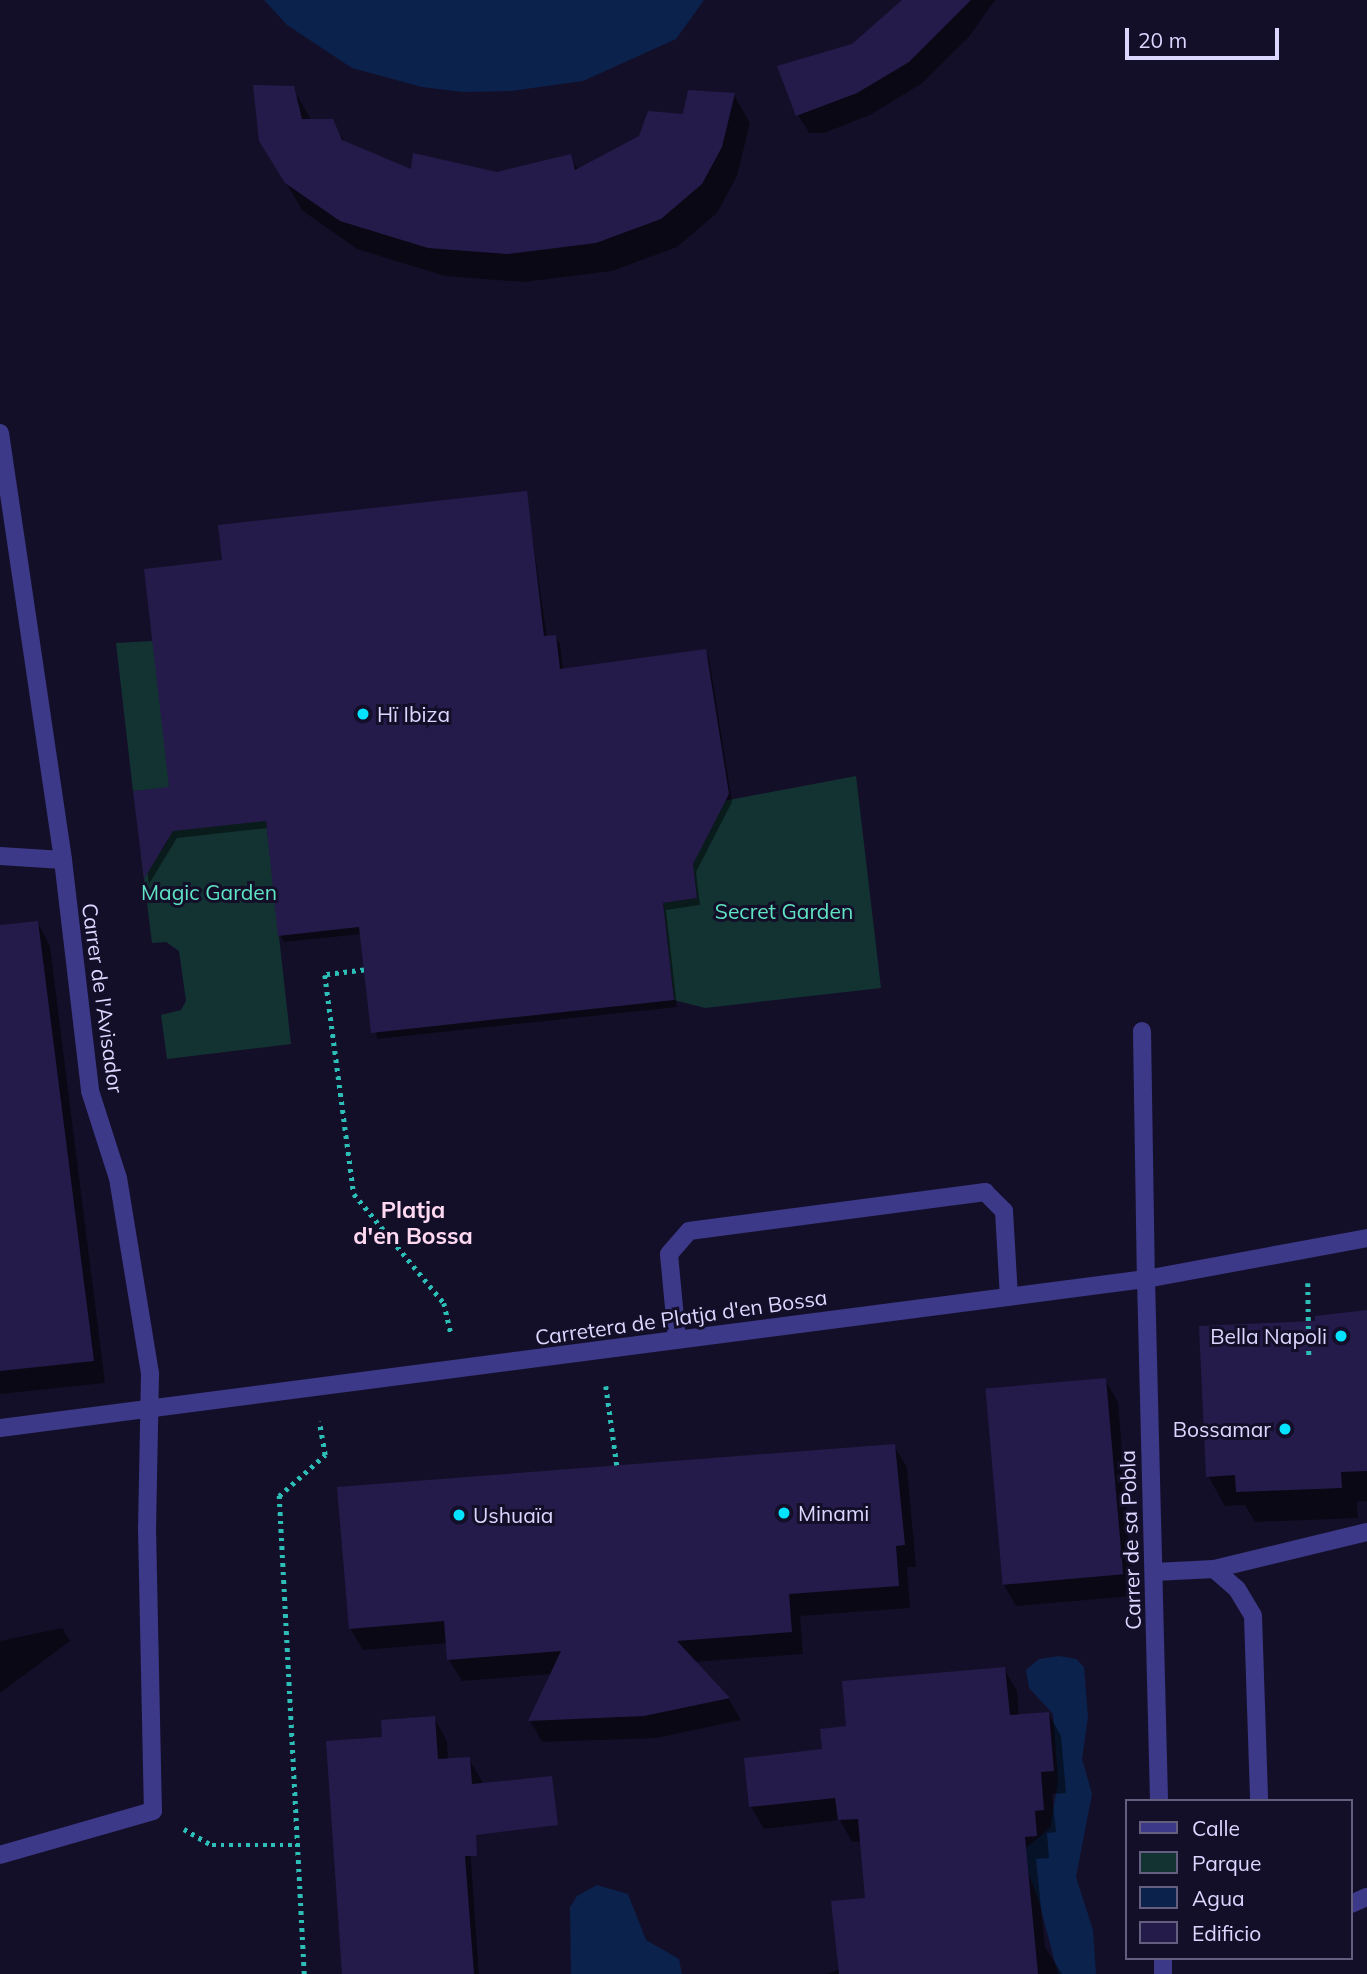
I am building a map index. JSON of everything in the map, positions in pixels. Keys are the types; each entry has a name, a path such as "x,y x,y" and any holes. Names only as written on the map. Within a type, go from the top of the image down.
{"street":[{"name":"Carrer de l'Avisador","path":"0,433 63,860 90,1091 118,1178 150,1374 147,1528 153,1811"},
{"path":"0,856 63,860"},
{"name":"Carrer de sa Pobla","path":"1142,1031 1159,1799"},
{"path":"677,1339 669,1254 689,1231 985,1192 1004,1211 1009,1297"},
{"name":"Carretera de Platja d'en Bossa","path":"0,1428 313,1390 677,1339 1146,1279 1367,1238"},
{"path":"1154,1572 1214,1569 1367,1532"},
{"path":"1214,1569 1237,1589 1253,1616 1259,1799"},
{"path":"0,1855 153,1811"}],"path":[{"path":"364,970 326,975 354,1194 444,1303 459,1370"},
{"path":"1307,1249 1309,1356"},
{"path":"601,1350 617,1465"},
{"path":"304,1974 279,1496 324,1455 313,1390"},
{"path":"153,1811 212,1845 297,1845"}],"green space":[{"name":"Magic Garden","path":"153,641 266,821 291,1044 167,1059 161,1015 181,1010 186,1001 179,951 166,942 152,943 141,855 162,850 168,840 160,789 133,791 116,643"},
{"name":"Secret Garden","path":"856,776 881,988 705,1008 674,1000 663,903 697,898 693,864 718,802"}],"water":[{"path":"264,0 704,0 676,39 583,81 511,91 463,92 422,87 352,68 287,25"},
{"path":"1059,1656 1076,1659 1084,1667 1088,1717 1082,1759 1092,1794 1076,1877 1093,1930 1096,1974 1058,1974 1038,1898 1020,1853 1050,1828 1058,1781 1053,1714 1029,1688 1026,1670 1039,1659"},
{"path":"597,1885 628,1894 646,1940 679,1959 682,1974 571,1974 570,1907 577,1896"}],"building":[{"path":"902,0 971,0 909,62 857,93 796,116 777,66 852,44"},
{"path":"253,85 294,86 302,119 333,119 342,140 411,169 413,153 497,172 571,154 575,170 639,136 648,111 683,114 688,90 735,93 722,147 702,184 661,219 596,243 507,254 428,248 340,221 285,183 259,141"},
{"name":"Hï Ibiza","path":"527,491 544,636 556,635 560,669 706,649 729,794 693,864 697,898 663,903 674,1000 371,1033 359,927 278,936 266,821 173,831 144,879 133,791 169,787 144,569 222,560 218,525"},
{"path":"38,921 94,1361 0,1371 0,925"},
{"name":"Bossamar","path":"1367,1310 1367,1471 1341,1472 1342,1488 1236,1492 1235,1475 1206,1477 1199,1326 1315,1321 1315,1316"},
{"path":"1106,1378 1123,1574 1003,1585 985,1389"},
{"path":"895,1444 905,1545 896,1546 899,1586 789,1594 792,1632 677,1641 730,1698 644,1716 528,1721 561,1651 447,1660 444,1621 349,1629 337,1487"},
{"path":"1005,1667 1010,1715 1049,1712 1054,1771 1041,1772 1044,1810 1035,1811 1037,1836 1025,1837 1038,1974 839,1974 831,1901 865,1898 858,1819 838,1820 835,1798 749,1807 744,1758 822,1749 820,1729 846,1726 842,1681"},
{"path":"435,1716 438,1759 470,1757 472,1784 552,1776 558,1825 476,1835 477,1856 465,1856 474,1974 342,1974 326,1741 382,1737 381,1720"}],"place":[{"name":"Hï Ibiza","path":"363,714"},
{"name":"Bella Napoli","path":"1341,1336"},
{"name":"Bossamar","path":"1285,1429"},
{"name":"Minami","path":"784,1513"},
{"name":"Ushuaïa","path":"459,1515"}],"district":[{"name":"Platja d'en Bossa","path":"413,1223"}]}
